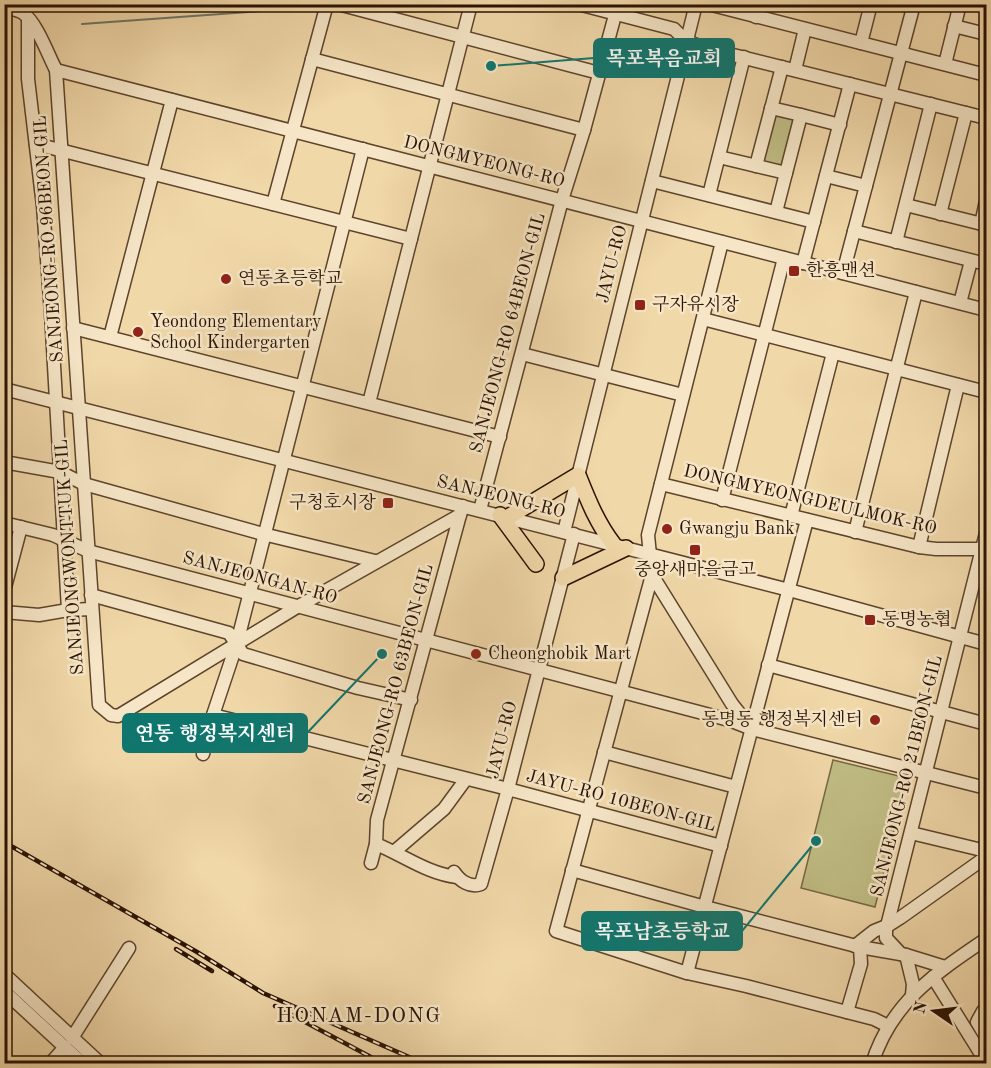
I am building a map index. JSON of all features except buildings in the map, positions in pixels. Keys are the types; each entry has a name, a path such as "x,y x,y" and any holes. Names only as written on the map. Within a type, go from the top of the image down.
{"main road":[{"path":"536,564 504,516 578,475 601,528 620,546 563,578"}],"street":[{"path":"273,204 327,4"},
{"path":"338,4 599,74"},
{"path":"369,403 471,4"},
{"path":"578,4 617,9 674,29 686,41 987,118"},
{"name":"JAYU-RO","path":"395,852 409,861 447,876 455,874 460,881 476,886 481,884 563,578 578,475 696,4"},
{"path":"708,4 757,11 806,29 987,75"},
{"path":"843,273 914,4"},
{"path":"945,64 960,4"},
{"path":"861,43 870,5"},
{"path":"4,7 16,10 28,18 56,70"},
{"name":"SANJEONG-RO 64BEON-GIL","path":"480,510 562,201 617,9"},
{"path":"28,18 28,79 51,313 54,400 68,610"},
{"path":"954,26 987,34"},
{"path":"795,70 806,29"},
{"path":"709,195 744,57"},
{"path":"312,59 584,130"},
{"path":"756,166 782,67"},
{"name":"DONGMYEONG-RO","path":"56,70 987,310"},
{"name":"SANJEONG-RO 96BEON-GIL","path":"56,70 78,406"},
{"path":"803,263 850,84"},
{"path":"110,337 172,100"},
{"path":"896,242 931,104"},
{"path":"771,108 840,125"},
{"path":"940,213 966,113"},
{"path":"776,212 801,115"},
{"path":"36,144 411,239"},
{"path":"203,754 213,715 237,643 363,149"},
{"path":"719,157 786,173"},
{"path":"826,176 866,186"},
{"path":"652,181 814,222"},
{"path":"906,205 984,225 987,201"},
{"path":"854,231 987,264"},
{"path":"722,242 648,535 652,575 555,931 687,973 874,1019 888,1026"},
{"path":"722,500 784,258"},
{"path":"960,303 971,261"},
{"path":"855,532 916,292"},
{"path":"702,320 987,393"},
{"path":"73,328 500,437"},
{"path":"791,516 832,353"},
{"path":"522,354 683,395"},
{"path":"919,547 958,385"},
{"name":"SANJEONG-RO","path":"4,389 283,459 461,510 480,510 620,546 987,644"},
{"name":"SANJEONGWONTTUK-GIL","path":"78,406 99,705 111,715 118,716 237,643"},
{"path":"4,462 60,472 84,484 263,534 375,561"},
{"name":"DONGMYEONGDEULMOK-RO","path":"661,484 919,547 984,549"},
{"path":"237,643 461,510"},
{"name":"SANJEONG-RO 63BEON-GIL","path":"371,863 376,844 376,820 428,639 461,510"},
{"path":"687,973 807,520"},
{"name":"SANJEONGAN-RO","path":"4,523 64,539 88,551 297,607 428,639 729,720 752,729 987,788"},
{"path":"4,591 21,527"},
{"name":"SANJEONG-RO 21BEON-GIL","path":"889,925 987,532"},
{"path":"652,575 732,704 752,729"},
{"path":"91,595 229,633 243,654 358,688 411,700"},
{"path":"4,612 39,615 92,609"},
{"path":"768,665 987,723"},
{"name":"JAYU-RO 10BEON-GIL","path":"213,715 508,789 721,846"},
{"path":"604,752 736,787"},
{"path":"376,844 395,852 444,809 472,780"},
{"path":"911,833 987,851"},
{"path":"858,947 874,931 889,925 987,857"},
{"path":"572,870 858,947 903,955 945,967"},
{"path":"889,925 886,938 903,955 912,984 912,995"},
{"path":"872,1064 888,1026 912,995 945,967 987,939"},
{"path":"847,1012 861,964 858,947"},
{"path":"50,1064 69,1043 129,948"},
{"path":"4,974 69,1043 84,1064"},
{"path":"933,976 987,1062"},
{"path":"4,992 69,1043 101,1064"},
{"path":"987,1009 983,1011 977,1022 987,1037"}],"shaded area":[{"path":"775,111 798,117 784,170 761,164"},
{"path":"833,760 907,778 875,907 801,888"}],"waterway":[{"path":"82,24 290,9 301,4"}],"railway":[{"path":"4,842 197,952 263,993 425,1064"},
{"path":"176,949 212,971"},
{"path":"275,1006 384,1064"}],"place":[{"name":"목포복음교회","path":"491,66"},
{"name":"한흥맨션","path":"794,271"},
{"name":"연동초등학교","path":"226,279"},
{"name":"구자유시장","path":"640,305"},
{"name":"Yeondong Elementary School Kindergarten","path":"138,332"},
{"name":"구청호시장","path":"388,503"},
{"name":"Gwangju Bank","path":"667,529"},
{"name":"중앙새마을금고","path":"695,550"},
{"name":"동명농협","path":"870,620"},
{"name":"연동 행정복지센터","path":"382,654"},
{"name":"Cheonghobik Mart","path":"476,654"},
{"name":"동명동 행정복지센터","path":"875,720"},
{"name":"목포남초등학교","path":"816,841"}],"district":[{"name":"HONAM-DONG","path":"359,1016"}]}
